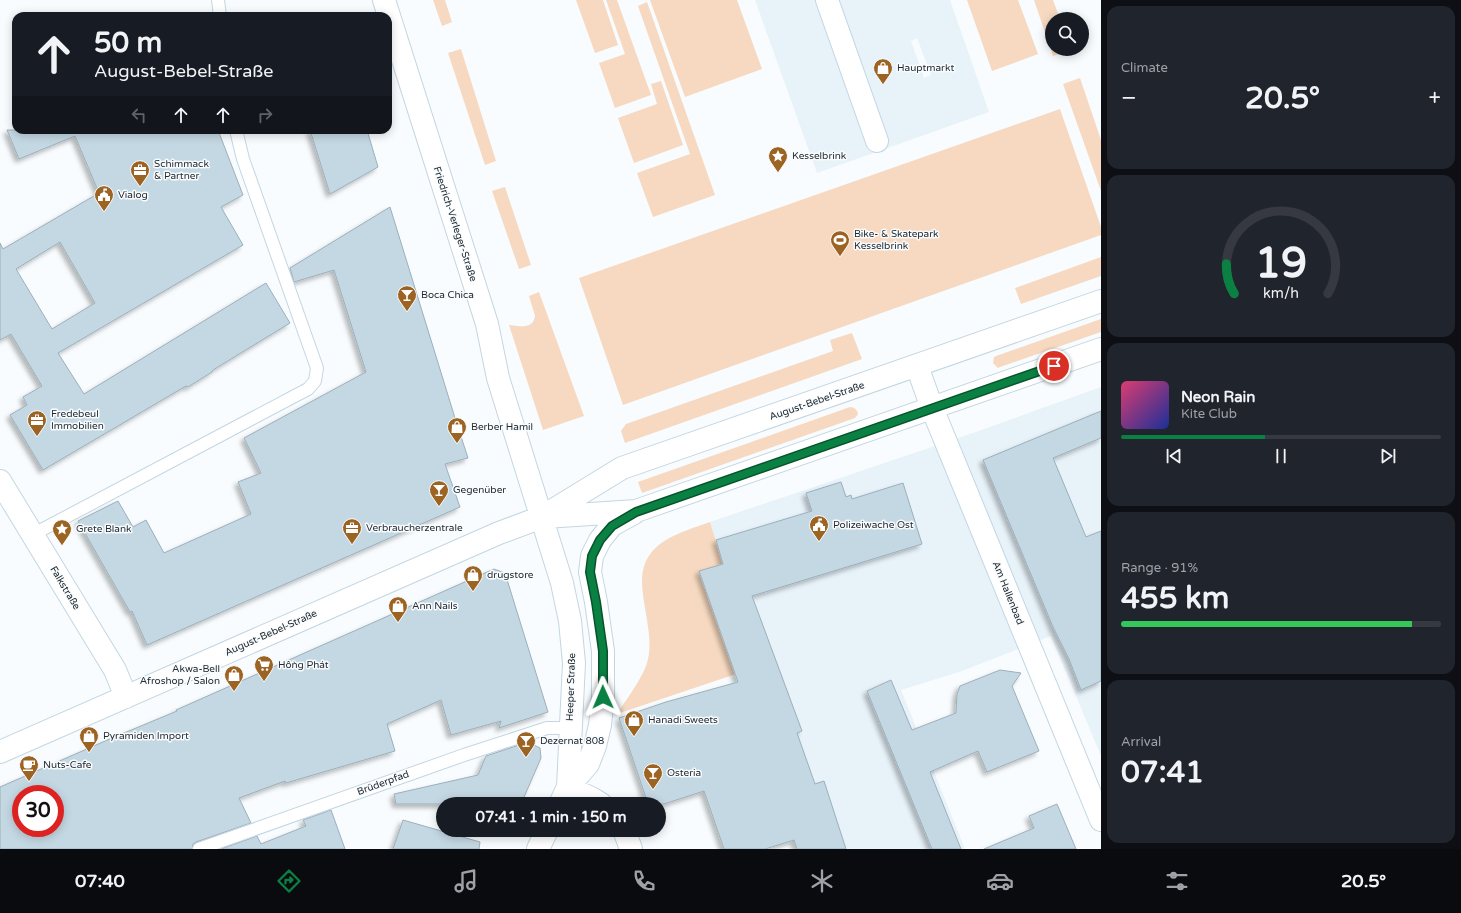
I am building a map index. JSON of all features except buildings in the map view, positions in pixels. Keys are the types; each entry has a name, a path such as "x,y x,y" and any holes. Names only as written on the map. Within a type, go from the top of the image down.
{"street":[{"name":"Friedrich-Verleger-Straße","path":"384,0 388,12"},
{"path":"827,0 877,141"},
{"name":"Friedrich-Verleger-Straße","path":"392,25 487,324 498,378 542,518"},
{"name":"August-Bebel-Straße","path":"0,752 499,533 542,518 622,468 1101,301"},
{"name":"August-Bebel-Straße","path":"542,518 636,512 1101,349"},
{"name":"Am Hallenbad","path":"917,366 932,408 1101,820"},
{"name":"Falkstraße","path":"0,482 114,670 126,697"},
{"path":"564,796 588,764 596,746 602,711 603,651 590,572 592,556 600,540 612,526 636,512"},
{"name":"Heeper Straße","path":"542,518 562,583 570,621 574,663 564,796"},
{"path":"538,849 544,837"},
{"path":"627,837 631,849"}],"lane":[{"path":"218,0 220,12"},
{"path":"32,535 308,389 315,381 316,368 242,159 237,134"},
{"name":"Brüderpfad","path":"199,849 464,755 548,728 570,728"}],"shaded area":[{"path":"433,0 445,0 452,22 442,26"},
{"path":"576,0 603,0 618,45 595,53"},
{"path":"606,0 617,0 651,95 615,108 599,63 625,54"},
{"path":"650,0 737,0 762,69 685,97"},
{"name":"Hauptmarkt","path":"755,0 950,0 989,112 817,173","holes":["917,38 931,75 924,78 911,41"]},
{"path":"967,0 1018,0 1038,54 992,71"},
{"path":"1034,0 1053,0 1057,12 1045,12 1045,32"},
{"path":"647,2 715,195 653,217 637,173 690,154 638,6"},
{"path":"461,49 496,161 485,165 448,53"},
{"path":"1080,78 1101,140 1101,191 1063,84"},
{"path":"661,81 683,145 634,163 618,118 657,104 651,84"},
{"name":"Bike- & Skatepark Kesselbrink","path":"1060,109 1101,227 1101,235 623,405 579,278"},
{"path":"505,187 531,265 519,269 492,191"},
{"path":"1101,257 1101,276 1021,304 1015,288"},
{"path":"539,292 584,416 543,430 509,325 525,326 532,323 535,316 529,296"},
{"path":"1101,319 1101,332 998,368 993,363 994,357 996,356"},
{"path":"852,333 862,359 625,443 621,431 626,424 833,351 830,340"},
{"path":"1101,387 1101,756 1051,636 962,671 901,690 965,849 797,849 699,571 723,564 710,522 976,432"},
{"path":"850,407 857,411 858,414 855,418 642,493 638,482"},
{"path":"710,522 723,564 699,572 736,674 617,714 639,680 648,659 648,625 642,580 644,567 649,556 656,547 665,540"}],"place":[{"name":"Hauptmarkt","path":"883,85"},
{"name":"Kesselbrink","path":"778,173"},
{"name":"Schimmack & Partner","path":"140,187"},
{"name":"Vialog","path":"104,212"},
{"name":"Bike- & Skatepark Kesselbrink","path":"840,257"},
{"name":"Boca Chica","path":"407,312"},
{"name":"Fredebeul Immobilien","path":"37,437"},
{"name":"Berber Hamil","path":"457,444"},
{"name":"Gegenüber","path":"439,507"},
{"name":"Polizeiwache Ost","path":"819,542"},
{"name":"Verbraucherzentrale","path":"352,545"},
{"name":"Grete Blank","path":"62,546"},
{"name":"drugstore","path":"473,592"},
{"name":"Ann Nails","path":"398,623"},
{"name":"Hôǹg Phát","path":"264,682"},
{"name":"Akwa-Bell Afroshop / Salon","path":"234,692"},
{"name":"Hanadi Sweets","path":"634,737"},
{"name":"Pyramiden Import","path":"89,753"},
{"name":"Dezernat 808","path":"526,758"},
{"name":"Nuts-Cafe","path":"29,782"},
{"name":"Osteria","path":"653,790"}],"route":[{"path":"603,697 603,651 590,572 592,556 600,540 612,526 636,512 1054,366"}]}
